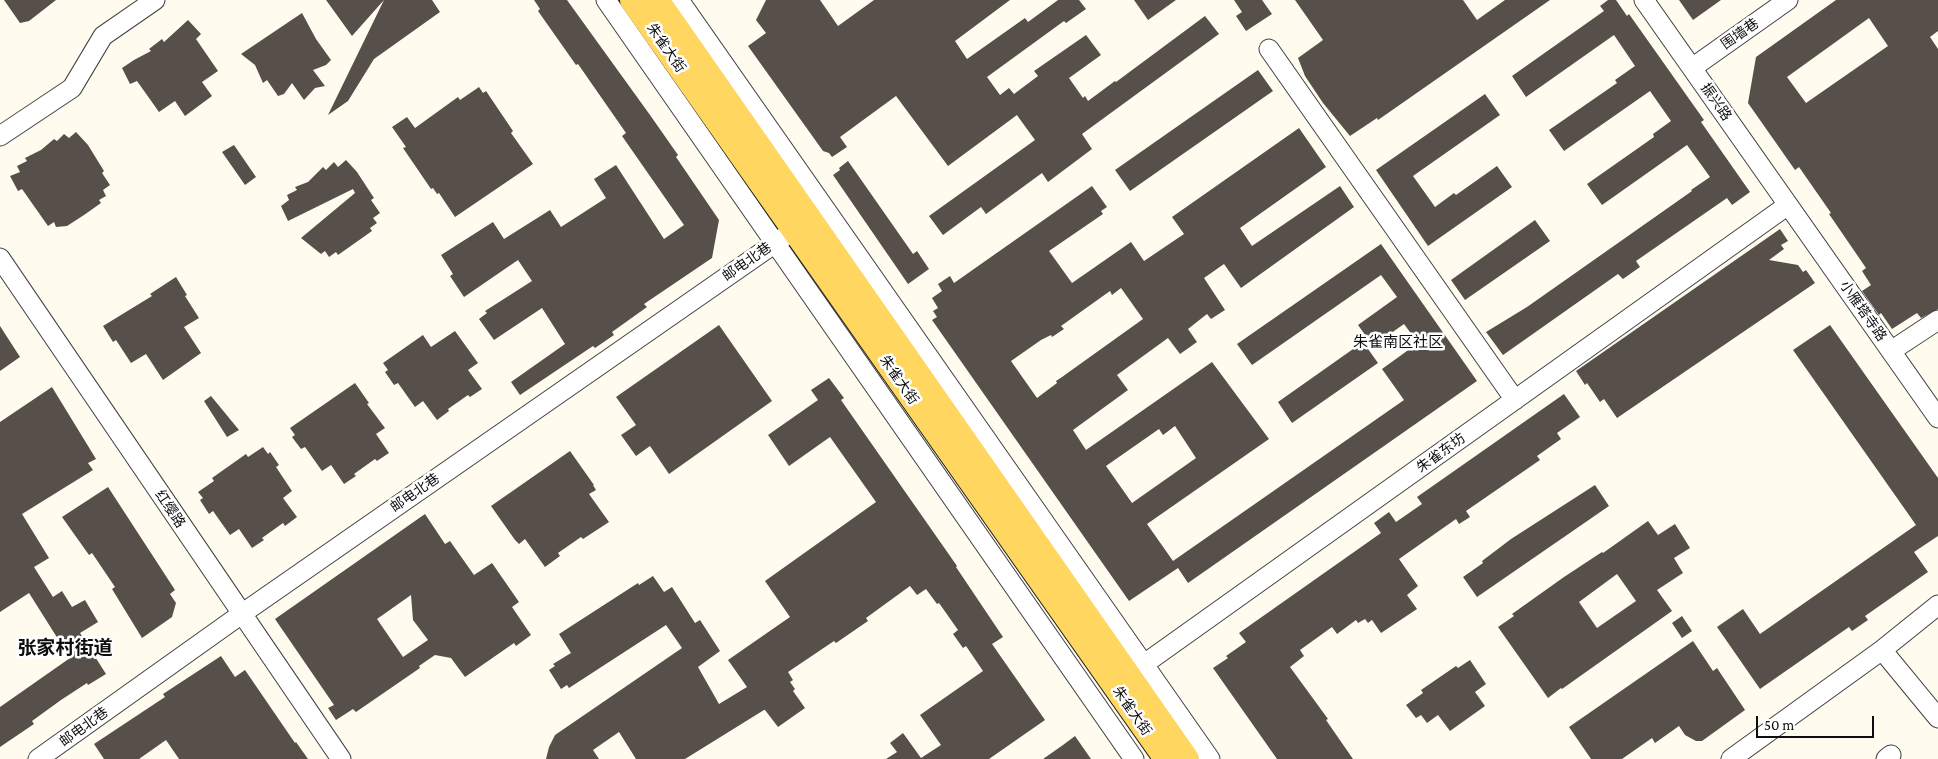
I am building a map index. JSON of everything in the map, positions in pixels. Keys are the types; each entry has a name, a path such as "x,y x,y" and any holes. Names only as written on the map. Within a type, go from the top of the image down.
{"main road":[{"name":"朱雀大街","path":"632,0 784,237 1129,675 1166,759"},
{"name":"朱雀大街","path":"657,0 1187,759"}],"street":[{"path":"0,136 72,88 103,36 154,0"},
{"path":"606,0 784,237 1134,759"},
{"path":"679,0 1129,675 1210,759"},
{"name":"振兴路","path":"1644,0 1788,205"},
{"name":"围墙巷","path":"1692,68 1788,0"},
{"path":"1269,50 1515,400"},
{"name":"朱雀东坊","path":"1094,700 1788,205"},
{"name":"小雁塔寺路","path":"1788,205 1938,418"},
{"name":"邮电北巷","path":"38,759 243,613 784,237"},
{"name":"红缨路","path":"0,258 341,759"},
{"path":"1891,351 1938,320"},
{"path":"1731,759 1882,650 1938,604"},
{"path":"1882,650 1937,715"}],"building":[{"path":"4,0 56,0 29,21 20,23"},
{"path":"326,0 384,0 352,36"},
{"path":"384,0 432,0 440,12 374,59 348,101 328,115"},
{"path":"534,0 567,0 678,155 676,157 719,220 712,258 644,304 647,307 612,332 614,335 595,348 593,346 520,395 511,382 565,344 542,308 494,340 479,319 487,313 485,311 532,281 518,260 464,297 450,276 453,274 441,255 493,222 504,239 550,210 561,227 606,198 594,179 616,165 664,239 684,225 622,136 626,133 538,11 540,9"},
{"path":"766,0 820,0 838,26 874,0 1010,0 955,41 967,59 1025,18 1028,22 1058,0 1079,0 1086,9 1066,23 1064,21 987,77 1000,95 1009,88 1014,94 1038,76 1034,71 1086,35 1101,55 1069,78 1083,98 1085,96 1088,101 1205,16 1219,34 1082,134 1092,149 1048,182 1042,173 986,214 981,207 943,235 929,216 1035,140 1017,115 948,166 896,96 840,137 847,147 832,157 829,153 823,151 748,46 766,33 756,20"},
{"path":"1134,0 1176,0 1148,20"},
{"path":"1234,0 1262,0 1272,14 1246,31 1236,16 1242,12"},
{"path":"1295,0 1463,0 1477,20 1505,0 1550,0 1378,120 1377,118 1350,136 1323,103 1305,76 1298,58 1323,40"},
{"path":"1608,0 1616,0 1627,16 1629,14 1704,120 1701,122 1750,192 1732,205 1727,198 1636,261 1640,267 1623,279 1618,274 1503,355 1486,332 1527,307 1710,177 1687,145 1602,205 1587,184 1654,137 1653,134 1671,121 1650,91 1564,151 1549,130 1617,83 1615,80 1635,66 1614,35 1526,97 1512,76 1604,11 1600,6"},
{"path":"1679,0 1721,0 1693,20"},
{"path":"1836,0 1938,0 1938,31 1930,37 1938,49 1938,309 1921,318 1917,313 1892,329 1881,313 1879,315 1862,291 1871,285 1862,271 1866,268 1799,167 1795,170 1748,103 1756,57","holes":["1869,18 1888,46 1806,103 1787,77"]},
{"path":"302,13 316,39 331,60 326,65 313,70 325,86 315,88 304,100 292,83 284,94 278,96 267,80 263,83 255,65 241,54"},
{"path":"188,20 201,34 196,39 218,71 202,82 212,96 185,116 175,101 159,112 137,81 130,84 122,68 151,51 149,49 162,39 164,42"},
{"path":"1258,70 1273,91 1130,191 1115,170"},
{"path":"479,87 483,93 486,91 513,131 511,133 533,164 455,217 439,193 437,194 433,188 431,189 403,148 406,147 392,127 407,117 415,128 458,97 460,100"},
{"path":"1485,94 1500,115 1413,176 1435,207 1454,193 1456,195 1497,166 1512,187 1428,246 1376,170"},
{"path":"1299,128 1326,167 1240,228 1252,246 1340,186 1354,207 1241,288 1224,264 1204,278 1225,310 1211,319 1207,314 1188,329 1197,342 1180,354 1168,338 1117,375 1128,390 1073,430 1086,450 1212,362 1269,439 1147,524 1173,561 1404,400 1382,369 1418,343 1404,324 1373,346 1358,325 1397,297 1381,275 1252,365 1237,344 1381,244 1477,381 1188,583 1178,568 1129,601 932,320 937,317 933,311 938,308 932,298 942,291 938,284 950,276 954,283 1092,186 1107,207 1101,211 1103,214 1049,251 1072,283 1131,242 1144,261 1184,234 1172,217","holes":["1121,288 1143,319 1056,381 1057,383 1037,398 1011,361 1041,340 1051,335 1052,337 1064,329 1061,326 1110,291 1112,295","1175,426 1196,458 1132,503 1106,466 1159,429 1163,435"]},
{"path":"76,132 88,145 110,185 103,190 106,196 99,200 101,203 84,215 67,226 56,227 54,222 48,226 22,189 18,191 10,176 20,172 17,166 27,161 25,158 41,150 54,139 57,141 64,134 69,138"},
{"path":"234,145 256,177 245,185 222,152"},
{"path":"346,160 357,172 374,198 371,200 380,213 373,218 377,223 370,228 372,231 338,255 336,252 329,257 325,251 321,254 301,238 355,193 353,189 288,221 281,206 289,200 287,195 297,190 295,187 308,182 323,167 326,170 334,162 338,167"},
{"path":"848,161 913,254 917,251 929,269 908,284 833,175"},
{"path":"1535,220 1550,241 1465,300 1451,280"},
{"path":"1780,229 1788,241 1781,245 1784,249 1769,260 1798,265 1803,272 1806,270 1815,283 1617,418 1604,399 1600,402 1587,383 1585,385 1576,371"},
{"path":"176,277 199,318 184,327 201,353 163,380 146,354 131,363 116,340 113,342 103,326 152,296 150,294"},
{"path":"719,325 772,401 669,474 650,446 636,456 621,435 636,425 616,397"},
{"path":"1830,325 1938,478 1938,536 1914,552 1928,572 1865,616 1868,620 1852,631 1849,627 1760,689 1717,627 1743,609 1760,634 1916,525 1793,350"},
{"path":"0,326 20,357 0,371"},
{"path":"455,331 478,363 468,370 482,389 470,397 468,395 448,409 449,411 437,420 423,401 415,407 398,383 394,385 385,372 388,370 383,363 423,335 431,347"},
{"path":"1363,342 1378,363 1292,423 1278,402"},
{"path":"829,378 844,398 841,400 957,566 1003,637 992,644 1045,720 989,759 886,759 897,752 890,743 903,733 921,758 941,745 920,715 983,671 966,646 963,648 953,634 958,630 939,603 937,604 926,589 917,595 910,586 866,618 868,621 788,672 793,680 790,682 795,689 793,691 805,708 778,727 764,710 685,759 636,759 619,732 593,750 599,759 546,759 555,735 682,648 666,625 569,688 567,685 561,689 549,670 555,666 553,664 571,653 559,634 638,583 639,585 653,576 664,592 672,587 695,623 700,620 720,651 698,667 719,704 747,687 728,660 790,617 765,581 876,502 830,437 789,466 768,435 818,400 811,390"},
{"path":"355,383 369,403 367,404 385,428 376,434 389,453 377,461 375,459 354,474 356,476 344,484 331,465 322,471 305,447 301,449 292,437 295,435 290,428"},
{"path":"52,387 96,459 88,463 93,470 22,514 49,558 34,567 53,597 62,591 72,607 85,600 98,622 80,633 106,674 88,685 87,683 61,700 32,721 34,724 0,747 0,707 70,658 29,593 0,612 0,422"},
{"path":"1564,394 1580,417 1557,433 1561,439 1537,456 1540,460 1466,511 1470,517 1459,524 1456,519 1399,559 1418,586 1407,595 1417,609 1381,633 1372,620 1368,623 1365,619 1358,623 1356,620 1337,634 1332,627 1300,650 1304,656 1290,667 1328,719 1326,720 1353,759 1277,759 1213,668 1246,642 1239,633 1381,533 1374,523 1389,512 1396,522 1422,504 1417,497"},
{"path":"211,396 239,430 227,437 204,401"},
{"path":"263,447 268,454 270,452 279,465 276,467 292,491 283,498 297,517 285,526 283,523 262,538 264,540 252,548 239,529 230,535 213,511 209,514 200,500 203,498 198,492 214,481 212,478 246,454 248,457"},
{"path":"570,451 594,485 596,490 589,494 609,522 583,539 581,537 558,553 560,556 545,567 525,539 519,544 515,540 491,506"},
{"path":"1595,485 1609,506 1477,597 1463,577 1511,539"},
{"path":"108,487 175,590 170,594 176,603 172,617 142,638 112,589 115,587 92,553 89,555 62,517"},
{"path":"425,514 445,544 450,541 474,575 492,563 519,602 512,607 531,635 516,646 514,643 465,677 451,658 435,655 419,666 420,668 356,712 353,709 336,720 328,708 334,705 275,619","holes":["411,595 413,620 428,640 403,657 377,619"]},
{"path":"1648,521 1658,535 1675,524 1690,548 1674,558 1683,573 1657,590 1672,611 1548,698 1498,627 1514,616 1512,614 1564,577 1603,553","holes":["1617,574 1636,601 1597,628 1579,602"]},
{"path":"1682,616 1692,631 1682,638 1672,623"},
{"path":"1693,641 1713,671 1717,668 1745,710 1702,741 1696,741 1685,735 1679,726 1655,743 1652,738 1622,759 1591,759 1569,727"},
{"path":"221,656 235,677 245,670 308,759 179,759 166,740 139,759 104,759 94,744 165,697 163,694"},
{"path":"1470,660 1486,684 1475,692 1485,706 1450,731 1438,715 1427,723 1421,715 1416,718 1406,705 1423,693 1421,690 1456,666 1458,668"},
{"path":"1075,736 1091,759 1043,759 1063,745"}],"district":[{"name":"朱雀南区社区","path":"1398,342"},
{"name":"张家村街道","path":"65,648"}]}
